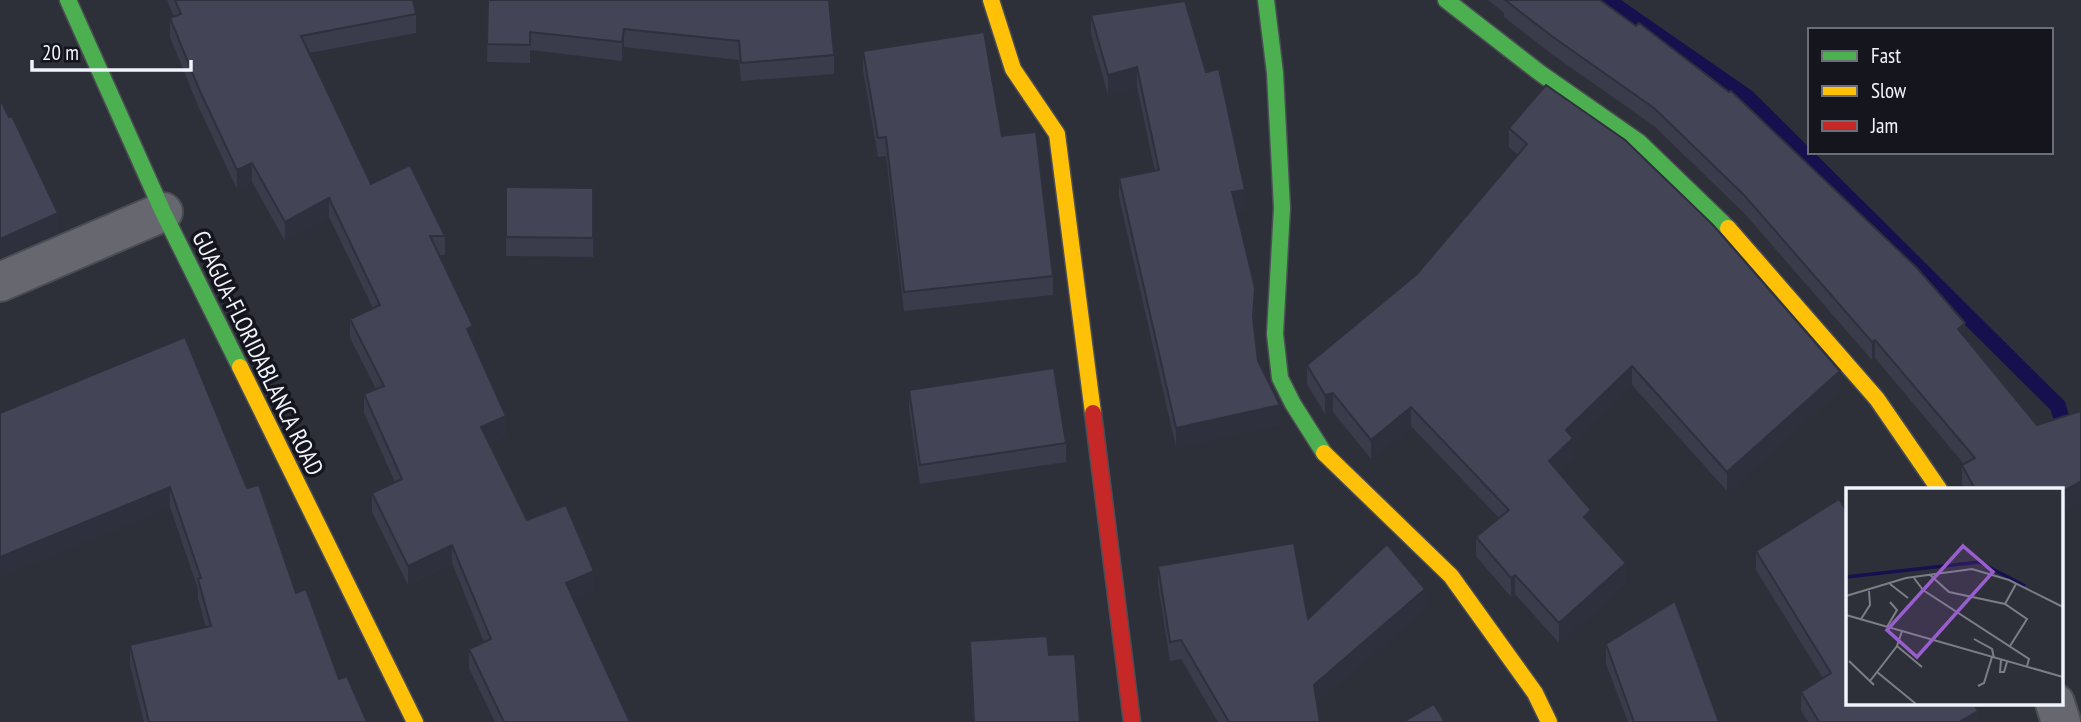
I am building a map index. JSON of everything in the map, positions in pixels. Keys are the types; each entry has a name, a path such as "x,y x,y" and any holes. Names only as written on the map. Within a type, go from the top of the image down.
{"street":[{"name":"GUAGUA-FLORIDABLANCA ROAD","path":"68,0 163,212 415,722"},
{"path":"991,0 1013,69 1056,134 1132,722"},
{"path":"1266,0 1275,73 1282,208 1275,334 1280,377 1293,404 1328,459 1451,576 1535,693 1549,722"},
{"path":"1446,0 1541,73 1639,142 1729,229 1877,398 1938,488"},
{"path":"0,282 163,212"},
{"path":"2055,704 2061,722"}],"building":[{"path":"175,0 413,0 416,14 301,36 371,184 410,165 445,236 430,236 473,326 467,329 506,416 481,427 527,520 566,505 594,571 566,583 630,722 504,722 469,649 491,639 452,545 408,566 372,493 402,479 364,394 384,386 350,319 380,305 329,198 285,222 252,163 237,170 199,89 170,18 181,14"},
{"path":"488,0 829,0 834,55 741,63 739,41 624,29 622,42 530,32 530,45 487,44"},
{"path":"1505,0 1600,0 1636,26 1639,23 1731,91 1917,268 1965,323 1958,329 2037,425 2081,411 2081,481 2064,491 2064,488 1974,488 1962,465 1975,458 1875,340 1872,342 1744,195 1654,108"},
{"path":"1185,1 1206,72 1219,69 1245,190 1232,192 1255,288 1253,317 1258,361 1280,405 1176,428 1119,178 1159,170 1137,67 1108,75 1091,15"},
{"path":"984,32 1002,136 1036,132 1053,276 904,292 886,137 878,138 863,51"},
{"path":"1546,85 1625,140 1713,225 1840,371 1727,472 1632,366 1566,430 1573,438 1549,461 1591,510 1584,517 1626,563 1559,623 1515,575 1511,578 1476,537 1509,510 1411,407 1371,440 1333,393 1325,395 1307,365 1417,274 1527,144 1509,128"},
{"path":"0,99 9,117 12,116 58,213 0,239"},
{"path":"506,187 593,188 593,238 506,237"},
{"path":"185,337 247,488 259,485 296,593 306,589 339,679 347,676 367,722 149,722 130,645 211,626 198,579 201,578 170,487 0,557 0,413"},
{"path":"1054,368 1066,443 920,465 909,390"},
{"path":"1839,499 1846,510 1846,704 1974,704 1978,711 1959,722 1819,722 1801,692 1831,673 1756,551"},
{"path":"1294,543 1308,619 1387,544 1425,589 1314,685 1320,722 1229,722 1181,640 1170,642 1158,566"},
{"path":"1675,601 1719,722 1634,722 1606,644"},
{"path":"1047,636 1049,655 1075,654 1080,722 974,722 970,641"},
{"path":"1434,704 1445,722 1403,722"}],"waterway":[{"path":"1607,0 1747,97 2058,406 2067,438"}],"traffic: fast":[{"path":"68,0 163,212 240,367"},
{"path":"1266,0 1275,73 1282,208 1275,334 1280,378 1324,453"},
{"path":"1446,0 1540,73 1639,142 1728,228"}],"traffic: slow":[{"path":"991,0 1013,69 1057,134 1093,413"},
{"path":"1728,228 1877,399 1938,488"},
{"path":"240,367 415,722"},
{"path":"1324,453 1451,576 1535,693 1549,722"}],"traffic: jam":[{"path":"1093,413 1132,722"}]}
